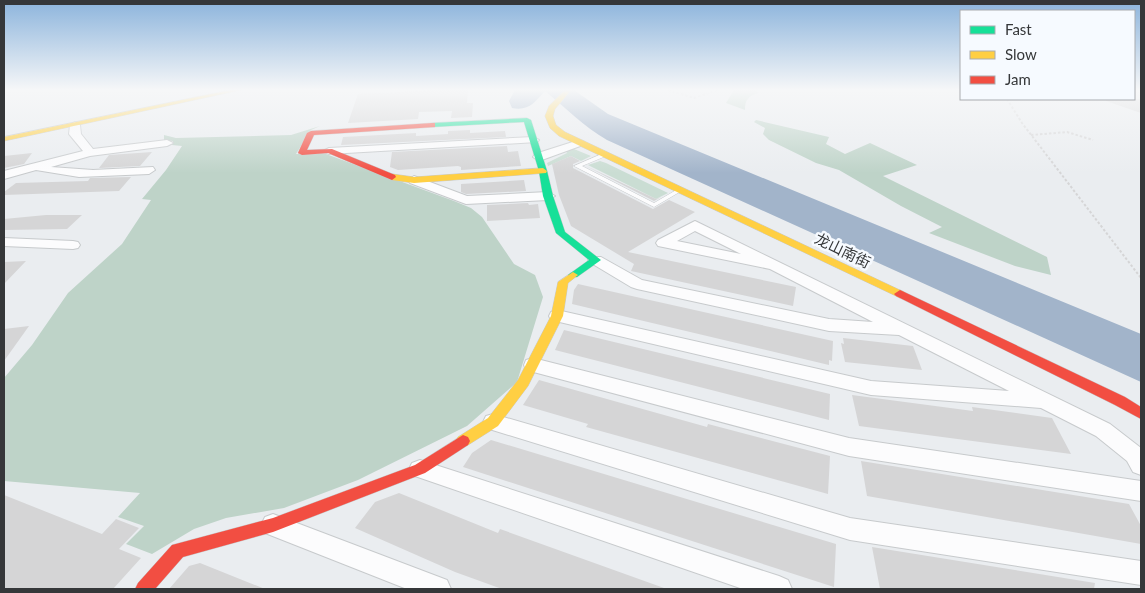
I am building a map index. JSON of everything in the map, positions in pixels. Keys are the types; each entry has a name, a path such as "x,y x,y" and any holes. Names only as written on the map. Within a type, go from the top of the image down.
{"street":[{"path":"4,139 109,118"},
{"name":"龙山南街","path":"549,118 550,123 562,134 579,143 914,301 1141,414"},
{"path":"533,140 302,153 311,133 352,129 526,120 539,157 548,196 561,233 596,260 637,284 829,325 906,330"},
{"path":"75,125 75,134 90,153"},
{"path":"4,174 90,153 167,143"},
{"path":"539,157 579,143"},
{"path":"329,151 393,177 414,180 543,171"},
{"path":"34,166 46,170 73,173 149,170"},
{"path":"414,180 466,200 548,196"},
{"path":"778,266 663,243 695,225 778,266 906,330 1103,430 1135,455 1141,466"},
{"path":"4,242 74,245"},
{"path":"144,589 178,551 273,525 420,469 493,422 524,383 533,365 557,316 562,282 596,260"},
{"path":"557,316 871,388 1046,401"},
{"path":"533,365 849,446 1141,491"},
{"path":"493,422 850,529 1141,572"},
{"path":"420,469 779,589"},
{"path":"273,525 438,589"}],"lane":[{"path":"604,155 577,166 654,205 680,190"}],"path":[{"path":"1019,118 1141,278"},
{"path":"1031,135 1067,132 1093,140"}],"green space":[{"path":"756,120 829,137 826,144 845,154 870,143 917,165 883,176 1047,257 1051,275 1015,266 929,233 942,227 839,170 816,163 769,140 763,134 765,128 754,122"},
{"path":"320,126 311,130 296,154 326,154 471,208 482,217 514,264 535,275 543,297 517,382 467,426 358,480 284,508 226,518 194,529 152,554 126,544 144,526 118,517 140,493 4,481 4,378 32,345 68,293 122,244 151,200 142,199 166,170 182,146 172,145 173,141 164,140 164,135 176,138 291,135"},
{"path":"574,149 591,156 581,161 571,156 548,166 547,163 567,153 566,151"},
{"path":"600,161 668,193 656,199 588,165"}],"water":[{"path":"577,118 617,118 1141,334 1141,382 607,140"}],"building":[{"path":"350,118 418,118 418,119 348,123"},
{"path":"470,130 470,133 505,131 506,137 341,145 343,137 416,133 416,136 448,134 448,131"},
{"path":"507,146 508,152 518,151 521,166 461,170 461,167 458,166 398,170 390,167 392,152"},
{"path":"152,152 140,166 99,168 109,155"},
{"path":"32,153 24,164 4,168 4,156"},
{"path":"571,156 580,161 573,164 573,168 653,209 669,200 695,212 628,252 796,287 793,306 631,271 634,264 571,226 559,195 552,164"},
{"path":"586,166 656,199 661,197 654,201"},
{"path":"131,177 119,191 4,195 4,192 16,183 88,181 90,178"},
{"path":"524,180 526,191 466,194 461,192 461,184"},
{"path":"528,203 529,205 538,204 540,218 487,221 487,205"},
{"path":"46,215 82,215 67,229 4,230 4,219"},
{"path":"26,261 4,284 4,262"},
{"path":"578,284 833,341 832,361 829,360 829,365 572,304 574,290"},
{"path":"29,326 4,361 4,329"},
{"path":"564,330 830,394 829,420 555,350"},
{"path":"843,338 913,346 922,370 845,362 841,343 844,344"},
{"path":"539,380 707,427 708,424 830,456 828,494 586,427 588,424 523,405"},
{"path":"852,395 973,411 972,407 1052,418 1071,454 859,426"},
{"path":"491,440 836,544 834,587 463,467 472,453"},
{"path":"861,461 1129,504 1141,526 1141,544 867,496"},
{"path":"399,493 498,533 500,529 664,588 502,589 455,572 355,528 375,502"},
{"path":"4,495 102,534 116,519 139,528 119,549 141,558 113,589 4,589"},
{"path":"872,547 1095,583 1094,589 880,589"},
{"path":"200,563 265,589 169,589 189,566"}],"traffic: fast":[{"path":"432,125 527,120 543,171 548,196 561,233 596,260 573,275"}],"traffic: slow":[{"path":"4,139 106,118"},
{"path":"550,118 553,126 562,134 900,294"},
{"path":"392,177 414,180 543,171"},
{"path":"463,441 493,422 523,383 557,316 563,282 573,275"}],"traffic: jam":[{"path":"392,177 329,151 302,153 311,133 432,125"},
{"path":"900,294 1120,401 1141,414"},
{"path":"144,589 178,551 273,525 420,469 463,441"}]}
